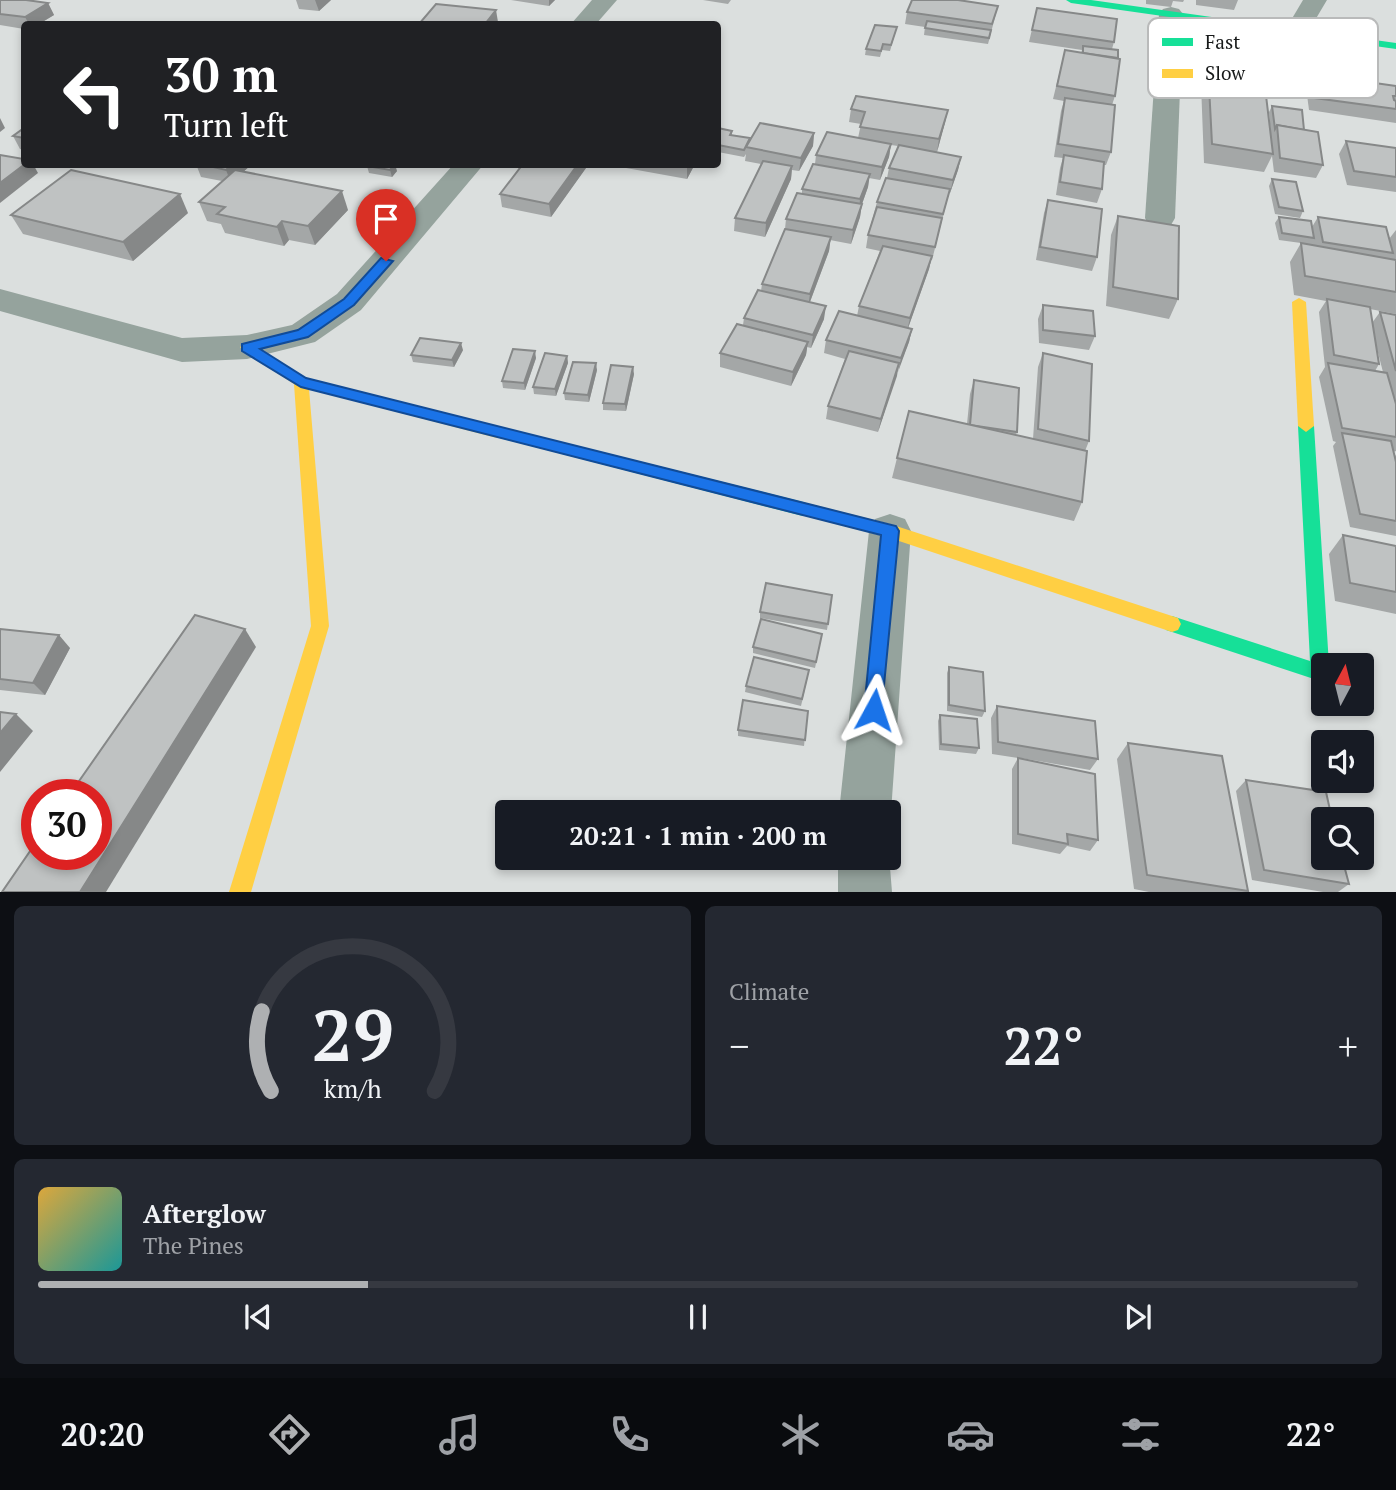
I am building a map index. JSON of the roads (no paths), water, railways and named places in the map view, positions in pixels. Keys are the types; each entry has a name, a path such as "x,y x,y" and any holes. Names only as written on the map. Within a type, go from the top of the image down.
{"street":[{"path":"586,21 605,0"},
{"path":"1071,0 1199,18"},
{"path":"1304,18 1315,0"},
{"path":"1171,14 1171,18"},
{"path":"1378,43 1396,46"},
{"path":"1160,218 1166,98"},
{"path":"0,300 182,350 247,347 303,334 349,302 466,168"},
{"path":"247,347 301,382 890,531 1320,673 1299,302"},
{"path":"240,891 320,626 301,382"},
{"path":"865,800 890,531"},
{"path":"864,870 865,891"}]}
